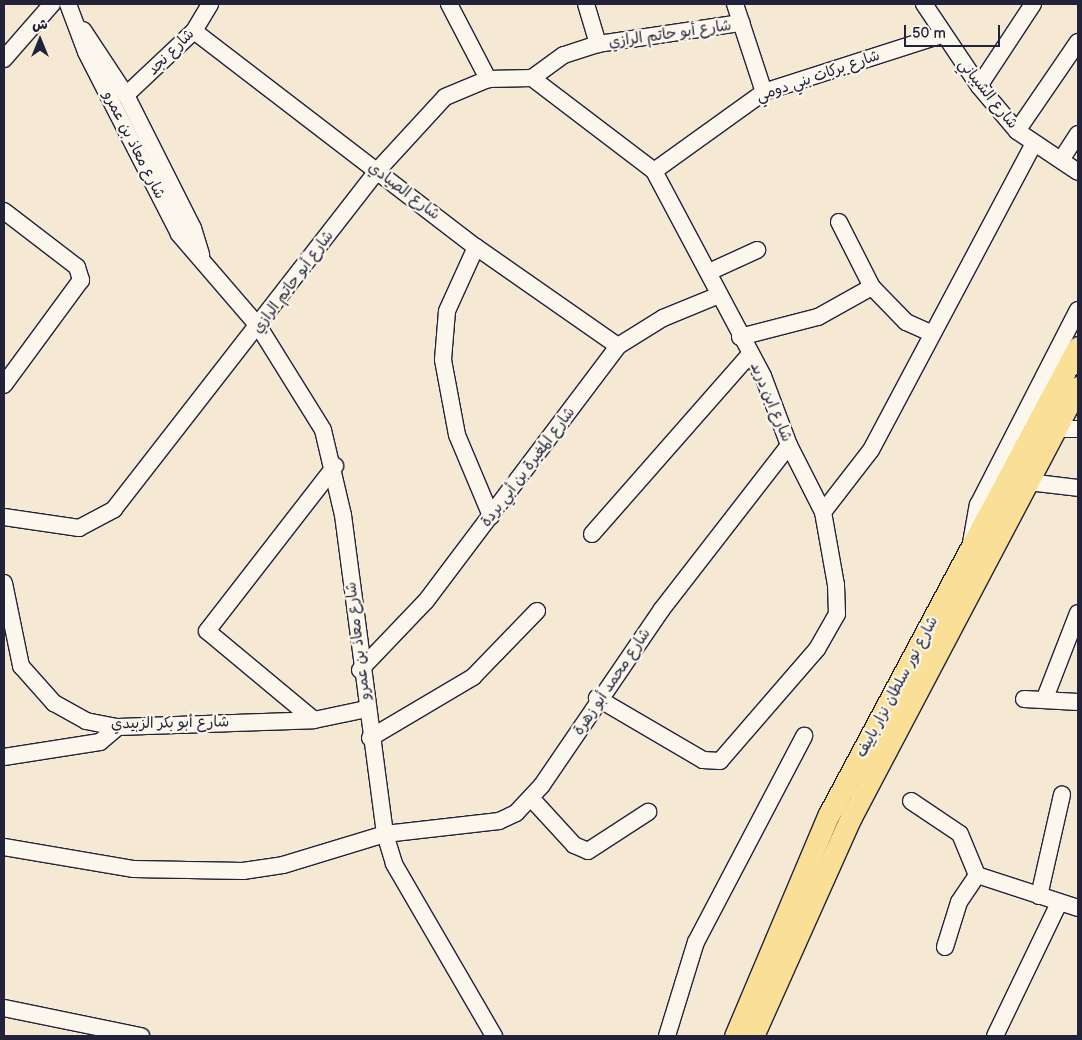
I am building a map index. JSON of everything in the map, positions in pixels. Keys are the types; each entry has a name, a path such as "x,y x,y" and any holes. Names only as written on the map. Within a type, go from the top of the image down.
{"main road":[{"name":"شارع نور سلطان نزار باييف","path":"734,1036 810,852 1078,347"},
{"name":"شارع نور سلطان نزار باييف","path":"753,1036 851,817 1056,429 1073,404 1078,387"}],"street":[{"path":"4,59 52,4"},
{"name":"شارع معاذ بن عمرو","path":"68,4 79,26 126,95 193,228 202,258"},
{"name":"شارع نجد","path":"126,95 194,31 210,4"},
{"path":"448,4 488,79"},
{"name":"شارع أبو حاتم الرازي","path":"586,4 598,44"},
{"path":"735,4 764,92"},
{"name":"شارع الشيباني","path":"924,4 942,35 979,86 1017,131 1034,144 1072,165"},
{"path":"979,86 1034,4"},
{"name":"شارع أبو حاتم الرازي","path":"4,516 73,528 89,526 108,515 259,328 377,171 445,97 488,79 532,78 564,54 598,44 741,24"},
{"name":"شارع معاذ بن عمرو","path":"79,26 86,52 179,234 202,258 259,328 320,424 335,466 360,670 385,834 394,864 494,1036"},
{"name":"شارع الصيادي","path":"194,31 476,247 618,346"},
{"name":"شارع بركات بني دومي","path":"654,171 764,92 942,35"},
{"path":"1017,131 1078,42"},
{"name":"شارع ابن دريد","path":"532,78 654,171 709,272 750,354 790,445 823,512 837,614 817,649 720,761 702,760 597,698"},
{"path":"1072,165 1078,134"},
{"path":"823,512 871,450 931,333 1034,144"},
{"path":"4,211 77,267 81,277 78,289 4,386"},
{"path":"839,222 872,287 906,322 931,333"},
{"path":"476,247 447,311 443,360 457,435 491,516"},
{"path":"709,272 756,250"},
{"path":"740,337 818,317 872,287"},
{"name":"شارع المغيرة بن أبي بردة","path":"360,670 426,601 618,346 663,318 719,295"},
{"path":"970,550 978,505 1078,310"},
{"path":"592,534 750,354"},
{"path":"1056,429 1078,429"},
{"name":"شارع محمد أبو زهرة","path":"4,847 134,869 202,873 283,866 385,834 499,820 531,798 597,698 790,445"},
{"path":"314,720 206,631 335,466"},
{"path":"1028,482 1078,488"},
{"name":"شارع أبو بكر الزبيدي","path":"4,583 21,666 43,694 68,712 118,727 314,720 366,709"},
{"path":"370,738 473,677 537,611"},
{"path":"1045,698 1078,613"},
{"path":"4,664 21,666"},
{"path":"1024,699 1045,698 1078,702"},
{"path":"4,757 100,742 118,727"},
{"path":"667,1036 696,942 804,736"},
{"path":"1039,896 1062,795"},
{"path":"531,798 574,845 588,851 648,812"},
{"path":"911,801 960,834 977,875 1078,908"},
{"path":"945,947 959,902 977,875"},
{"path":"995,1036 1060,903"},
{"path":"4,1008 141,1036"}]}
